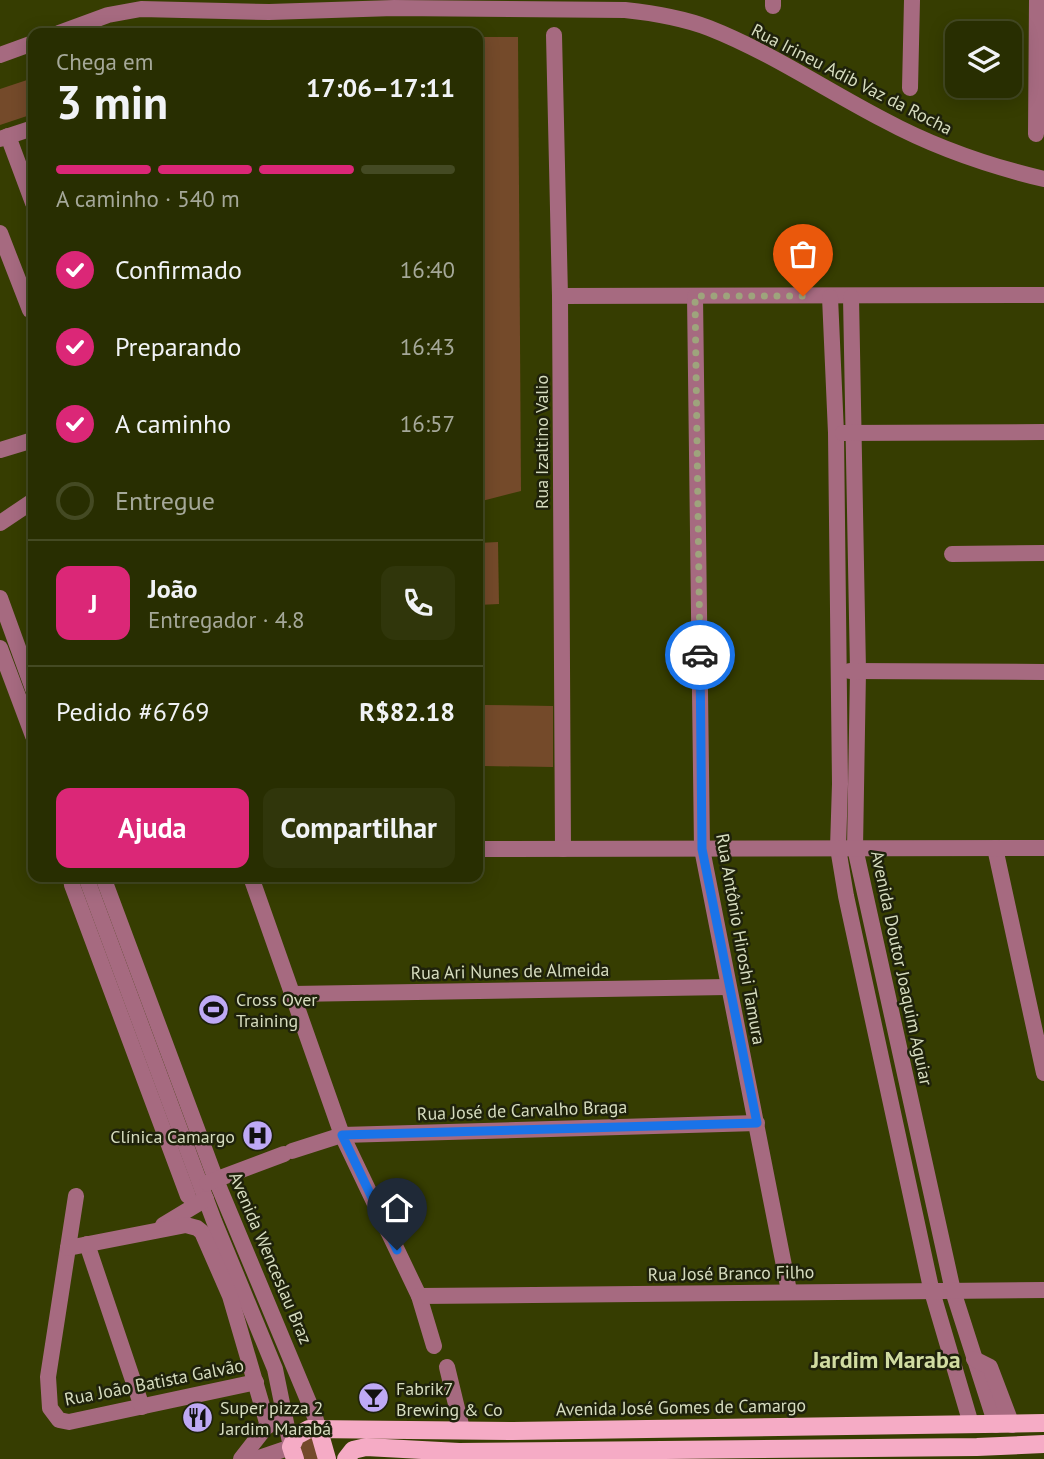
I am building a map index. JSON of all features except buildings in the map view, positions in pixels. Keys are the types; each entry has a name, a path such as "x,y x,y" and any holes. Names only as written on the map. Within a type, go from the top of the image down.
{"main road":[{"name":"Avenida José Gomes de Camargo","path":"319,1431 1044,1423"},
{"path":"293,1453 296,1436 304,1431 319,1431"},
{"name":"Avenida Wenceslau Braz","path":"319,1431 327,1459"},
{"path":"346,1459 353,1450 366,1447 509,1455 802,1454 978,1453 1044,1444"}],"street":[{"path":"910,88 912,0"},
{"path":"1036,134 1037,0"},
{"name":"Rua Irineu Adib Vaz da Rocha","path":"73,28 108,15 141,9 269,12 407,8 625,10 652,13 708,27 943,148 1044,179"},
{"name":"Rua Izaltino Valio","path":"554,35 560,296 563,849"},
{"path":"0,55 28,45"},
{"path":"28,130 4,138 28,193"},
{"path":"0,233 28,305"},
{"path":"560,296 1044,295"},
{"name":"Rua Antônio Hiroshi Tamura","path":"695,296 702,849 789,1291"},
{"name":"Avenida Doutor Joaquim Aguiar","path":"830,297 844,433 858,671 855,848 953,1290 974,1359 990,1367 1004,1425"},
{"name":"Avenida Doutor Joaquim Aguiar","path":"851,297 844,433 838,848 846,896 932,1290 971,1424"},
{"path":"844,433 1044,432"},
{"path":"0,450 28,442"},
{"path":"0,523 28,505"},
{"path":"952,554 1044,553"},
{"path":"0,598 28,675"},
{"path":"0,648 28,723"},
{"path":"839,671 1044,672"},
{"path":"995,848 1044,1073"},
{"path":"483,849 1044,848"},
{"path":"72,882 203,1190"},
{"name":"Avenida Wenceslau Braz","path":"88,882 220,1236 275,1369 293,1453"},
{"name":"Avenida Wenceslau Braz","path":"105,882 203,1190 315,1417 319,1431"},
{"path":"253,882 342,1135 419,1296 434,1346"},
{"name":"Rua Ari Nunes de Almeida","path":"292,994 728,987"},
{"name":"Rua José de Carvalho Braga","path":"178,1224 203,1190 288,1153 342,1135 757,1123"},
{"path":"76,1196 68,1248 152,1232 178,1224 197,1228 202,1232 230,1296 268,1426"},
{"path":"202,1232 212,1230 220,1236"},
{"path":"87,1244 142,1407"},
{"name":"Rua João Batista Galvão","path":"68,1248 48,1377 50,1408 59,1420 69,1422 256,1382"},
{"name":"Rua José Branco Filho","path":"419,1296 1044,1290"},
{"path":"447,1367 462,1429"},
{"path":"241,1459 282,1404"},
{"path":"797,1427 802,1454"},
{"path":"256,1459 293,1453"}],"shaded area":[{"path":"483,37 518,37 521,491 483,501"},
{"path":"28,80 28,116 0,125 0,89"},
{"path":"498,542 499,604 483,605 483,543"},
{"path":"485,705 553,706 553,767 484,766"},
{"path":"307,1438 314,1438 322,1459 301,1459 301,1445"}],"way so far":[{"path":"700,655 695,296 803,296"}],"place":[{"name":"Cross Over Training","path":"213,1009"},
{"name":"Clínica Camargo","path":"258,1136"},
{"name":"Fabrik7 Brewing & Co","path":"373,1398"},
{"name":"Super pizza 2 Jardim Marabá","path":"197,1417"}],"district":[{"name":"Jardim Maraba","path":"886,1359"}],"route":[{"path":"397,1250 342,1135 757,1123 702,849 700,655"}]}
